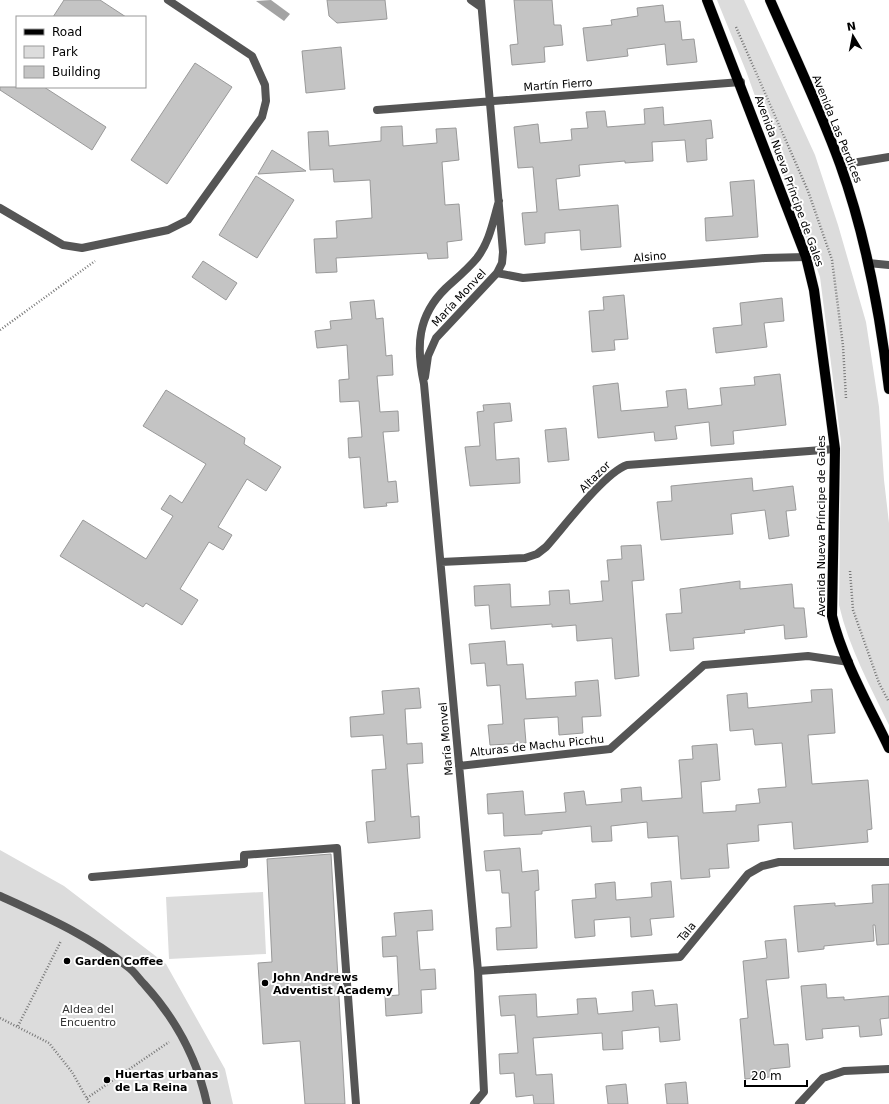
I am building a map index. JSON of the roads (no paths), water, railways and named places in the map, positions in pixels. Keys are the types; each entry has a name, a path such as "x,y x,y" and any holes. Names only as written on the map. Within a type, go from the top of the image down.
{"main road":[{"name":"Avenida Nueva Príncipe de Gales","path":"708,0 806,257 821,335 835,449 832,616 835,630 889,748"},
{"name":"Avenida Las Perdices","path":"770,0 840,165 857,218 882,331 889,389"}],"street":[{"path":"0,208 63,244 82,248 168,230 188,220 262,117 266,100 265,85 252,56 168,0"},
{"path":"471,0 481,3"},
{"name":"María Monvel","path":"424,384 428,356 436,338 497,273 502,263 503,252 499,201 481,3"},
{"name":"Martín Fierro","path":"377,110 740,82"},
{"path":"840,165 889,157"},
{"name":"María Monvel","path":"485,1104 478,971 424,384 419,360 419,341 426,318 435,300 477,257 489,237 499,201"},
{"name":"Alsino","path":"497,273 529,278 765,258 806,257"},
{"path":"868,263 889,265"},
{"name":"Altazor","path":"440,562 525,558 537,554 546,548 607,478 620,467 627,465 835,449"},
{"name":"Alturas de Machu Picchu","path":"459,766 610,749 704,665 808,656 849,662"},
{"path":"92,877 244,864 244,855 337,848 356,1104"},
{"name":"Tala","path":"478,971 680,957 748,874 762,866 779,862 889,862"},
{"path":"0,896 49,918 128,967 159,1000 181,1034 201,1078 207,1104"},
{"path":"799,1104 823,1078 844,1072 889,1069"},
{"path":"474,1104 484,1092"}],"place":[{"name":"Garden Coffee","path":"67,961"},
{"name":"John Andrews Adventist Academy","path":"265,983"},
{"name":"Huertas urbanas de La Reina","path":"107,1080"}],"park label":[{"name":"Aldea del Encuentro","path":"88,1015"}]}
